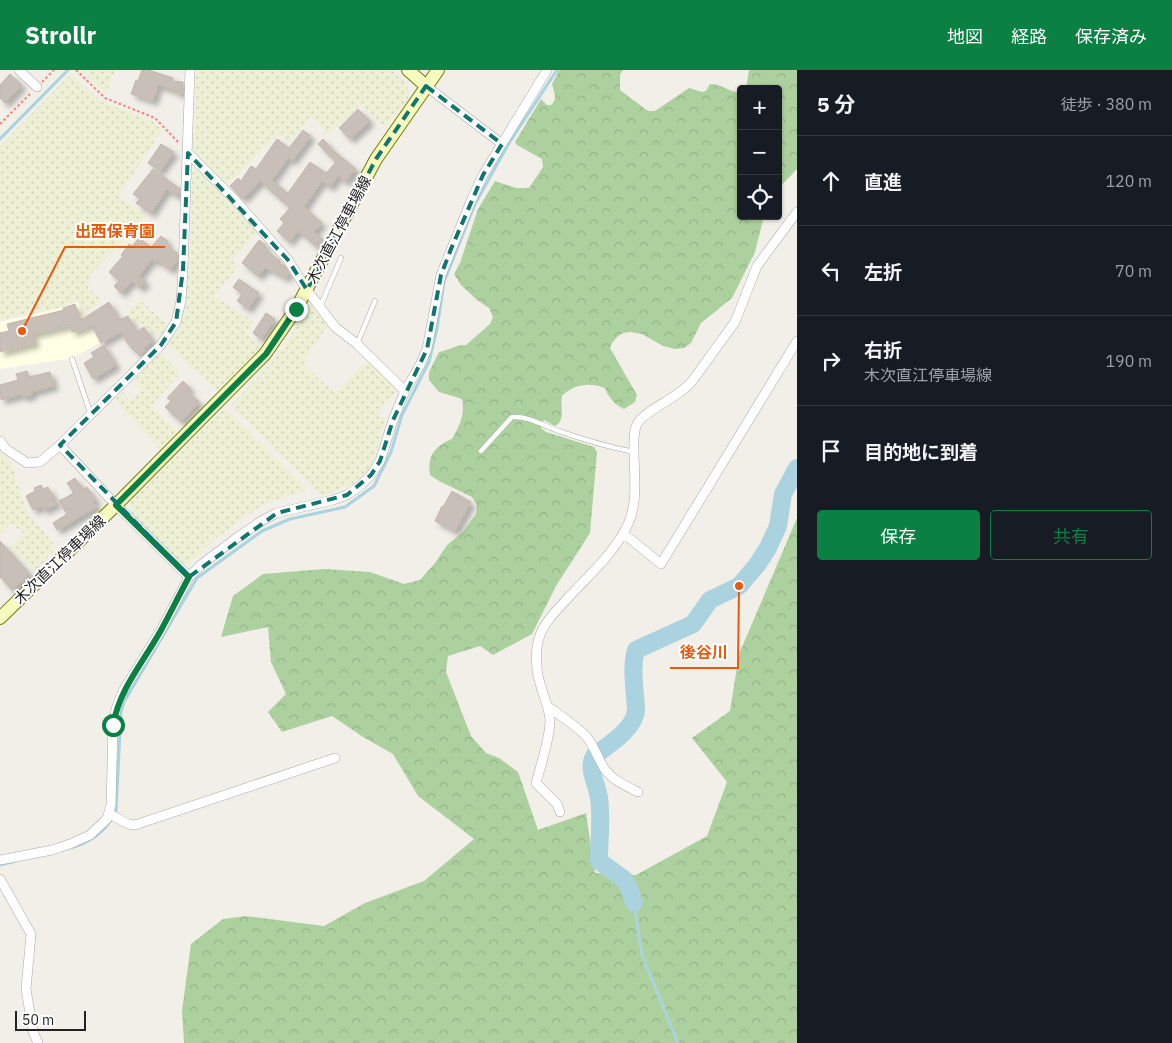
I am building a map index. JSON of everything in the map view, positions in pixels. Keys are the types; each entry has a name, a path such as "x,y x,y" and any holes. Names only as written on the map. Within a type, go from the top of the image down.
{"main road":[{"path":"408,70 426,86"},
{"name":"木次直江停車場線","path":"0,618 116,505 266,354 307,290 376,159 438,70"}],"street":[{"path":"18,70 37,87"},
{"path":"0,441 6,449 27,463 40,462 60,445 161,345 176,322 181,301 183,278 190,70"},
{"path":"0,860 52,850 70,844 90,834 104,823 110,814 113,725 116,709 123,691 160,632 189,577 202,564 263,520 277,514 347,495 371,475 380,461 392,420 427,349 441,275 450,249 483,175 547,70"},
{"path":"426,86 502,144"},
{"path":"188,153 236,201 288,260 307,290 335,327 357,344 405,391"},
{"path":"560,812 557,804 536,783 550,720 548,706 539,681 537,647 542,631 554,612 606,558 623,533 634,507 634,436 638,423 688,387 735,322 757,266 797,212"},
{"path":"623,533 661,564 797,341"},
{"path":"60,445 116,505 189,577"},
{"path":"548,706 584,734 604,768 616,781 638,792"},
{"path":"110,814 128,824 135,825 335,758"},
{"path":"0,879 31,934 26,989 33,1032 38,1043"}],"lane":[{"path":"320,307 341,258"},
{"path":"357,344 375,301"},
{"path":"72,359 91,414"},
{"path":"481,451 512,417 522,416 595,443 634,452"}],"path":[{"path":"0,124 54,70"},
{"path":"76,70 105,98 155,118 188,153"}],"highlighted area":[{"path":"426,86 502,144 483,175 451,249 441,275 427,349 393,420 380,461 371,475 347,495 277,513 189,577 60,445 161,345 176,322 183,270 188,153 288,260 307,290 376,159"}],"shaded area":[{"path":"81,70 115,70 106,94"},
{"path":"196,70 391,70 405,82 409,92 408,99 385,129 361,105 328,135 311,116 290,143 279,134 226,186 193,152"},
{"path":"71,74 102,102 151,120 162,130 118,197 147,216 89,276 88,289 102,300 86,314 77,300 62,307 0,320 0,146"},
{"path":"198,169 257,232 232,260 237,268 214,296 253,321 246,334 262,348 219,393 167,345 181,325 186,297 191,236 192,173"},
{"path":"140,300 168,326 161,338 135,322 127,314"},
{"path":"77,302 100,343 67,359 0,369 0,322 61,308"},
{"path":"312,304 329,324 306,357 305,366 335,393 363,365 372,364 398,390 376,412 385,421 374,459 368,469 351,485 327,494 320,494 231,405 274,360 288,341 308,305"},
{"path":"160,352 181,373 151,406 180,435 162,452 115,400 122,392 130,401 142,390 135,380"},
{"path":"222,411 229,411 305,487 306,491 261,506 218,537 187,565 176,559 132,513 130,502"},
{"path":"0,451 12,463 27,512 57,547 35,572 10,547 24,534 11,523 0,534"}],"green space":[{"path":"559,70 623,70 620,75 620,90 648,111 655,111 689,88 702,92 706,91 710,84 714,84 737,92 737,220 763,220 755,252 732,298 701,323 691,343 684,348 675,349 663,346 642,334 630,332 623,333 612,343 610,348 637,395 635,402 624,409 612,400 605,388 582,385 562,396 562,417 558,424 555,426 544,420 541,423 541,428 546,432 594,447 597,452 590,533 556,586 532,634 493,655 480,646 448,656 446,672 471,736 486,753 499,758 518,772 538,830 586,813 595,873 636,875 707,836 727,782 692,738 730,711 739,654 797,518 797,1043 184,1043 182,1011 191,944 223,919 246,916 324,926 365,903 424,881 474,839 418,796 393,754 332,716 282,732 268,712 286,694 271,662 268,627 221,637 233,596 263,574 324,569 370,572 404,584 420,580 447,545 463,532 476,514 477,505 472,497 430,475 431,457 437,448 452,439 463,410 462,399 439,392 429,380 429,372 439,352 466,345 490,324 493,317 489,308 461,285 454,274 460,263 478,209 495,181 516,188 529,188 543,167 542,159 515,142 541,99 547,105 551,105 553,102 555,95 552,84"},
{"path":"749,70 797,70 797,169 782,185 782,85 747,85"}],"building":[{"path":"142,70 173,78 172,81 183,82 183,93 176,93 176,91 158,85 153,101 131,94"},
{"path":"10,74 22,85 5,103 0,98 0,85"},
{"path":"358,109 370,121 350,139 339,128"},
{"path":"303,130 311,136 292,161 288,158 272,180 286,192 288,193 310,162 326,173 336,162 318,144 323,139 335,152 356,169 345,182 338,176 330,187 322,181 304,207 322,223 314,232 323,240 317,247 298,231 289,242 277,231 284,223 280,219 290,208 260,181 243,199 230,186 238,178 241,181 251,166 256,169 277,139 289,148"},
{"path":"161,144 174,152 160,171 148,163"},
{"path":"153,169 180,189 180,191 176,196 167,189 151,213 136,203 140,199 133,194"},
{"path":"161,236 168,241 166,244 177,253 177,261 170,270 157,260 156,262 152,259 139,276 146,282 140,288 132,281 121,293 114,286 119,281 109,272 123,256 121,255 129,244 132,246 139,238 151,247"},
{"path":"259,240 266,245 264,248 280,261 278,263 285,266 289,273 286,278 266,268 258,276 242,263"},
{"path":"239,279 259,293 248,309 237,301 242,294 233,287"},
{"path":"109,302 119,320 128,316 137,332 144,327 153,341 143,348 146,350 140,356 128,344 121,332 101,343 92,325 72,332 70,325 32,334 35,343 0,352 0,333 9,331 7,324 64,310 63,308 75,304 81,320"},
{"path":"266,313 275,319 261,339 253,333"},
{"path":"104,345 116,365 93,379 84,363 94,357 91,353"},
{"path":"27,371 29,377 50,372 54,386 31,392 32,395 23,397 22,394 1,400 0,385 18,380 16,374"},
{"path":"183,381 190,388 187,391 199,402 181,422 165,407 171,401 167,398"},
{"path":"75,478 83,489 87,487 96,500 93,502 97,507 57,530 53,523 67,514 59,501 74,493 67,483"},
{"path":"41,485 43,489 48,487 57,504 44,510 42,506 33,510 26,496 35,491 34,488"},
{"path":"452,491 471,502 455,531 435,521"},
{"path":"0,541 30,574 12,590 0,577"}],"waterway":[{"path":"0,139 68,70"},
{"path":"66,849 82,844 96,836 107,825 116,811 121,712 124,702 197,578 262,531 290,519 345,507 374,486 391,452 402,415 429,362 437,329 444,282 475,204 509,143 557,70"},
{"path":"634,903 625,880 599,861 600,806 592,771 592,761 594,756 626,730 634,717 636,710 633,670 636,650 693,624 710,600 739,586 757,565 768,548 778,526 783,494 797,468"},
{"path":"0,865 16,861"},
{"path":"634,903 642,955 678,1043"}],"place":[{"name":"出西保育園","path":"22,331"},
{"name":"後谷川","path":"739,586"}],"route":[{"path":"113,725 116,709 123,691 160,632 189,577 116,505 266,354 296,309"}]}
